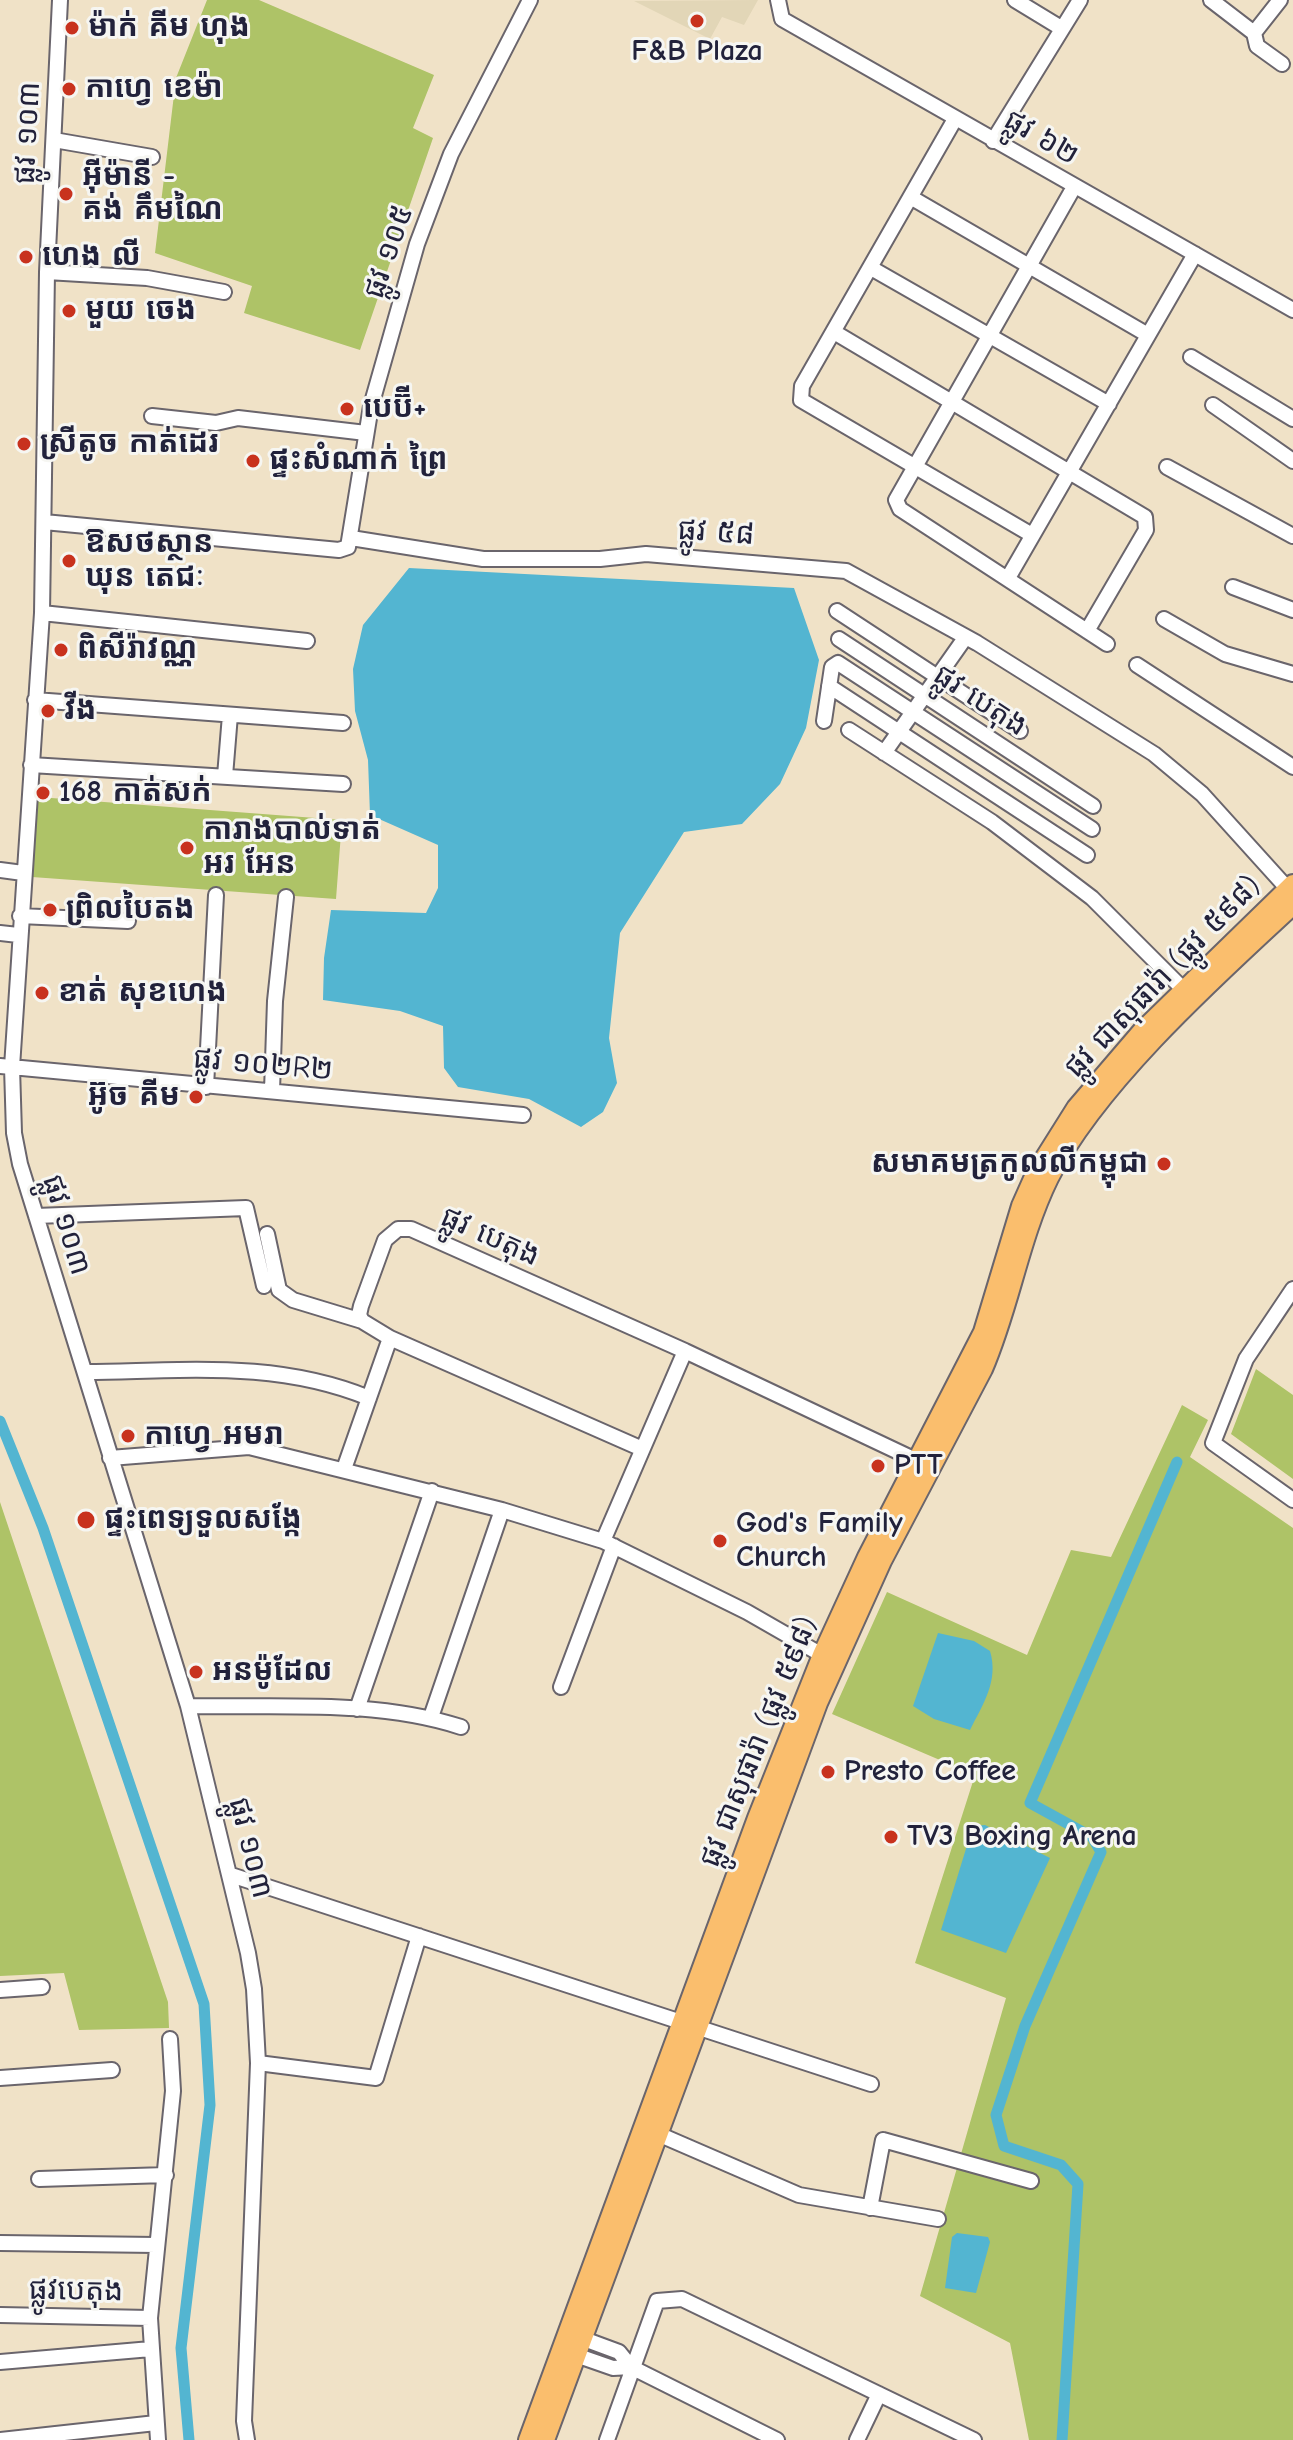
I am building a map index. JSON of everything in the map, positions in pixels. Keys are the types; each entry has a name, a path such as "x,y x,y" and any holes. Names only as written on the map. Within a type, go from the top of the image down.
{"main road":[{"name":"ផ្លូវ ជាសុផារ៉ា (ផ្លូវ ៥៩៨)","path":"778,1788 983,1332 1021,1206 1037,1170 1091,1091 1184,990 1291,892"},
{"name":"ផ្លូវ ជាសុផារ៉ា (ផ្លូវ ៥៩៨)","path":"528,2440 571,2344 778,1788 822,1655 867,1557 997,1337 1035,1210 1062,1156 1110,1091 1291,892"},
{"name":"ផ្លូវ ជាសុផារ៉ា (ផ្លូវ ៥៩៨)","path":"628,2190 658,2134 689,2026"},
{"name":"ផ្លូវ ជាសុផារ៉ា (ផ្លូវ ៥៩៨)","path":"545,2440 571,2344"}],"street":[{"name":"ផ្លូវ ១០៣","path":"60,0 47,272 42,613 16,983 6,1067 14,1133 36,1216 188,1706 231,1875 254,1989 258,2063 244,2421 247,2440"},
{"name":"ផ្លូវ ១០៥","path":"351,538 366,433 387,340 417,244 451,154 530,0"},
{"name":"ផ្លូវ ៦២","path":"778,0 782,19 1293,310"},
{"path":"1015,0 1061,28"},
{"path":"993,141 1080,0"},
{"path":"1211,0 1254,33 1257,46 1282,64"},
{"path":"1254,33 1280,0"},
{"path":"955,119 802,386 801,400 1032,535"},
{"path":"54,140 152,157"},
{"path":"1074,187 896,500 900,509 1107,644"},
{"path":"912,198 1148,335"},
{"path":"1008,578 1195,254"},
{"path":"871,268 1109,404"},
{"path":"47,272 147,278 224,292"},
{"path":"834,332 1145,517 1146,530 1087,631"},
{"path":"1191,357 1293,419"},
{"path":"1213,405 1288,457 1293,437"},
{"path":"152,416 216,423 238,418 366,433"},
{"path":"1167,467 1293,536"},
{"name":"ផ្លូវ ៥៨","path":"44,522 339,550 348,547 351,538 483,559 574,559 646,554 837,569 965,638 1154,754 1202,794 1291,892"},
{"path":"1233,587 1293,610"},
{"path":"837,611 1020,731"},
{"path":"42,613 307,641"},
{"path":"1164,619 1225,654 1293,674"},
{"path":"884,753 965,638"},
{"name":"ផ្លូវ បេតុង","path":"839,639 1093,806"},
{"path":"824,721 832,667 838,663 1092,829"},
{"path":"1137,665 1293,767"},
{"path":"829,686 1087,855"},
{"path":"35,700 343,723"},
{"path":"225,776 230,715"},
{"path":"849,730 992,822 1092,898 1184,990"},
{"path":"31,765 343,784"},
{"path":"1052,802 1064,787"},
{"path":"0,870 23,873"},
{"path":"206,1087 216,895"},
{"path":"272,1091 275,1001 286,897"},
{"path":"20,916 128,921"},
{"path":"0,933 18,935"},
{"path":"0,982 16,983"},
{"name":"ផ្លូវ ១០២R២","path":"6,1067 523,1115"},
{"path":"36,1216 246,1208 264,1286"},
{"name":"ផ្លូវ បេតុង","path":"362,1321 359,1315 361,1306 385,1240 398,1229 411,1229 685,1351 924,1464"},
{"path":"267,1234 279,1290 314,1308 362,1321 390,1338 640,1448"},
{"path":"1293,1289 1246,1359 1213,1443 1293,1500"},
{"path":"344,1469 390,1338"},
{"path":"561,1687 640,1448 685,1351"},
{"path":"86,1372 275,1372 335,1384 369,1398"},
{"path":"110,1458 249,1447 502,1510 608,1544 747,1612 822,1655"},
{"path":"357,1709 432,1491"},
{"path":"431,1717 502,1510"},
{"path":"188,1706 357,1709 431,1717 461,1727"},
{"path":"231,1875 871,2084"},
{"path":"258,2063 376,2078 419,1936"},
{"path":"0,1990 42,1987"},
{"path":"158,2440 150,2318 173,2091 170,2039"},
{"path":"0,2078 112,2070"},
{"path":"658,2134 799,2195 938,2219"},
{"path":"870,2208 883,2140 1031,2181"},
{"path":"39,2179 166,2175"},
{"path":"0,2243 156,2245"},
{"path":"607,2440 657,2301 670,2297 682,2299 974,2440"},
{"name":"ផ្លូវបេតុង","path":"0,2315 150,2318"},
{"path":"571,2344 619,2352 631,2367 777,2440"},
{"path":"0,2362 151,2349"},
{"path":"857,2440 879,2394"},
{"path":"0,2440 156,2423"}],"shaded area":[{"name":"F&B Plaza","path":"758,0 744,25 722,17 710,39 634,1"}],"green space":[{"path":"207,0 259,0 434,75 413,128 433,138 360,350 244,313 252,286 155,253 176,78"},
{"name":"ការាងបាល់ទាត់ អរ អែន","path":"38,797 342,820 336,899 32,877"},
{"path":"1256,1369 1293,1395 1293,1479 1231,1434"},
{"path":"1182,1405 1208,1420 1190,1457 1293,1528 1293,2440 1029,2440 1010,2343 920,2296 1006,1998 915,1963 975,1775 832,1714 887,1592 1027,1655 1071,1550 1111,1557"},
{"path":"0,1502 168,2002 169,2028 79,2030 64,1973 0,1976"}],"water":[{"path":"409,568 794,588 819,660 806,728 780,784 742,824 684,832 620,933 609,1038 617,1083 603,1112 581,1127 529,1099 458,1087 444,1068 443,1026 400,1011 323,1000 324,958 331,910 426,913 438,888 438,845 370,815 368,760 355,711 353,669 363,625"},
{"path":"938,1633 974,1641 990,1651 991,1682 970,1730 934,1719 913,1706"},
{"path":"985,1825 1050,1858 1006,1953 941,1930 973,1826"},
{"path":"957,2233 988,2237 990,2242 976,2293 945,2288 952,2237"}],"waterway":[{"path":"0,1421 43,1528 204,2004 210,2105 181,2348 189,2440"},
{"path":"1062,2440 1078,2184 1061,2165 1004,2146 996,2115 1025,2026 1101,1852 1092,1837 1030,1803 1177,1462"}],"place":[{"name":"F&B Plaza","path":"697,21"},
{"name":"ម៉ាក់ គីម ហុង","path":"72,28"},
{"name":"កាហ្វេ ខេម៉ា","path":"69,89"},
{"name":"អ៊ីម៉ានី - គង់ គឹមណៃ","path":"66,194"},
{"name":"ហេង លី","path":"26,257"},
{"name":"មួយ ចេង","path":"69,311"},
{"name":"បេប៊ី+","path":"347,409"},
{"name":"ស្រីតូច កាត់ដេរ","path":"24,444"},
{"name":"ផ្ទះសំណាក់ ព្រៃ","path":"253,461"},
{"name":"ឱសថស្ថាន ឃុន តេជៈ","path":"69,561"},
{"name":"ពិសីរ៉ាវណ្ណ","path":"61,650"},
{"name":"វីង","path":"48,711"},
{"name":"168 កាត់សក់","path":"43,793"},
{"name":"ការាងបាល់ទាត់ អរ អែន","path":"187,848"},
{"name":"ព្រិលបៃតង","path":"50,910"},
{"name":"ខាត់ សុខហេង","path":"42,993"},
{"name":"អ៊ូច គីម","path":"196,1097"},
{"name":"សមាគមត្រកូលលីកម្ពុជា","path":"1164,1164"},
{"name":"កាហ្វេ អមរា","path":"128,1436"},
{"name":"PTT","path":"878,1466"},
{"name":"ផ្ទះពេទ្យទួលសង្កែ","path":"86,1520"},
{"name":"God's Family Church","path":"720,1541"},
{"name":"អនម៉ូដែល","path":"196,1672"},
{"name":"Presto Coffee","path":"828,1772"},
{"name":"TV3 Boxing Arena","path":"891,1837"}]}
